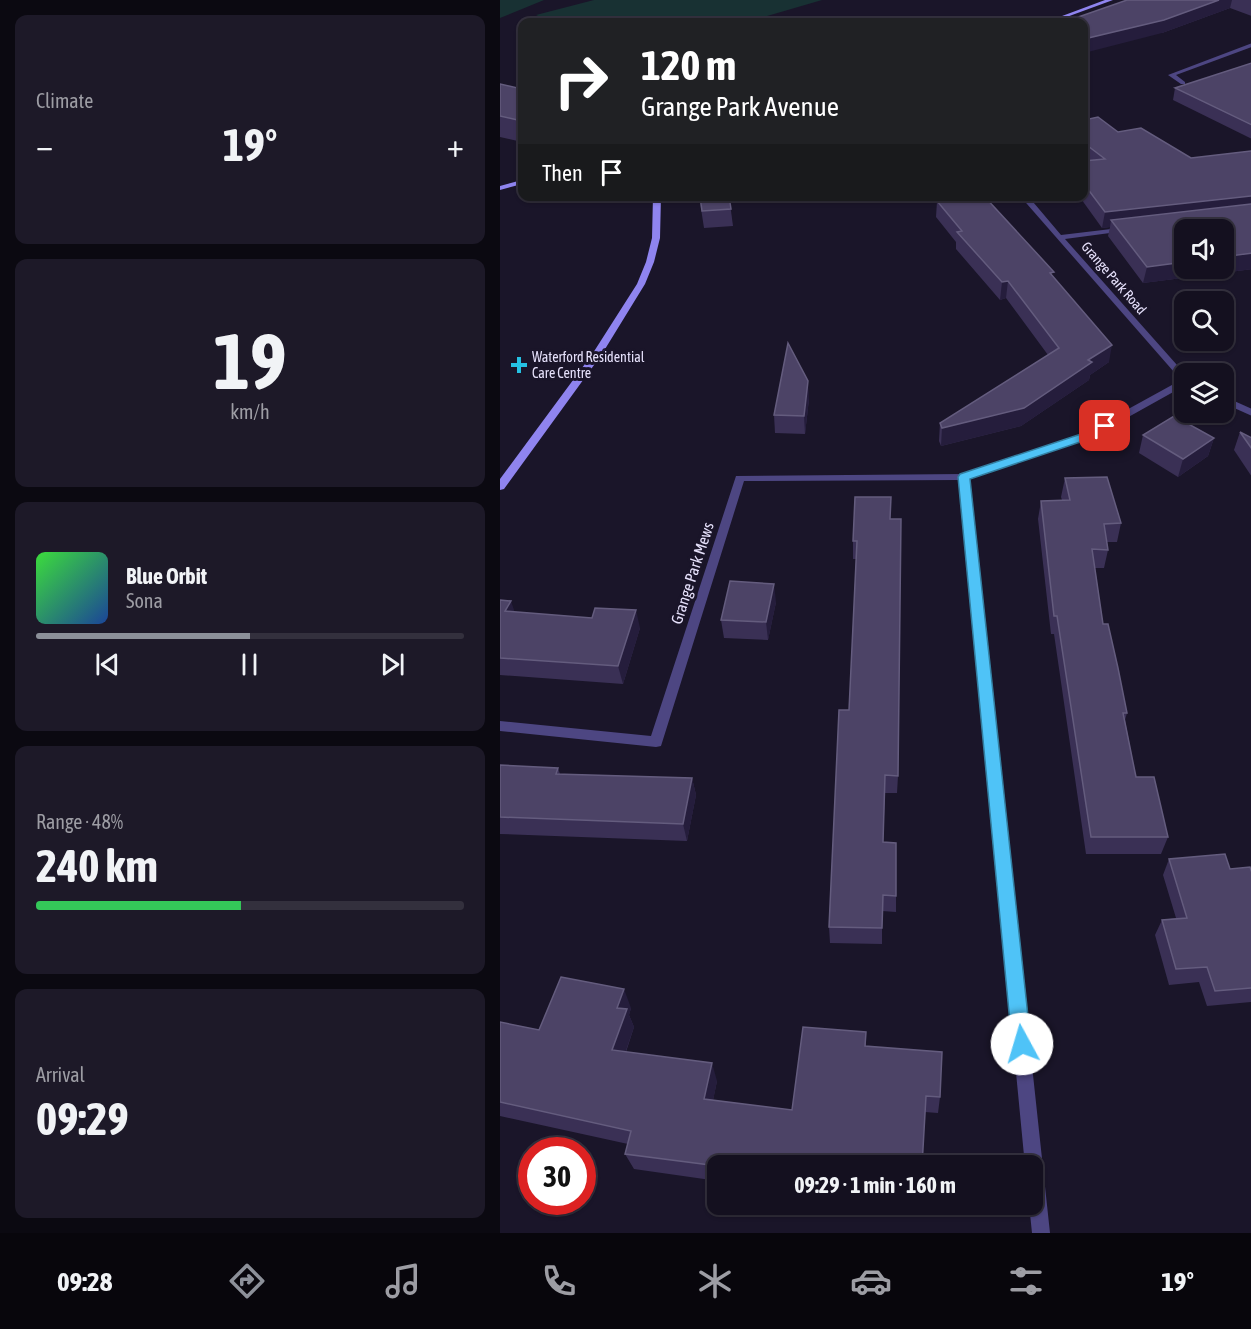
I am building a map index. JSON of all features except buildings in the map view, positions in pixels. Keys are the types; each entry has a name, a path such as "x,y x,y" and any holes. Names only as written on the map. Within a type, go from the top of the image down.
{"main road":[{"path":"1060,18 1110,0"},
{"path":"500,188 518,183"},
{"path":"500,487 597,354 641,284 656,238 657,201"}],"street":[{"path":"1183,83 1171,75 1252,45"},
{"name":"Grange Park Road","path":"1028,201 1174,368"},
{"path":"1061,237 1139,228"},
{"path":"1041,1233 964,477 1085,436 1174,386"},
{"path":"1234,404 1252,413"},
{"name":"Grange Park Mews","path":"500,726 656,742 740,478 964,477"}],"green space":[{"path":"500,0 544,0 500,18"},
{"path":"594,0 822,0 761,18 542,18 536,15"}],"place":[{"name":"Waterford Residential Care Centre","path":"519,365"}],"route":[{"path":"1022,1044 964,477 1085,436 1105,426"}]}
